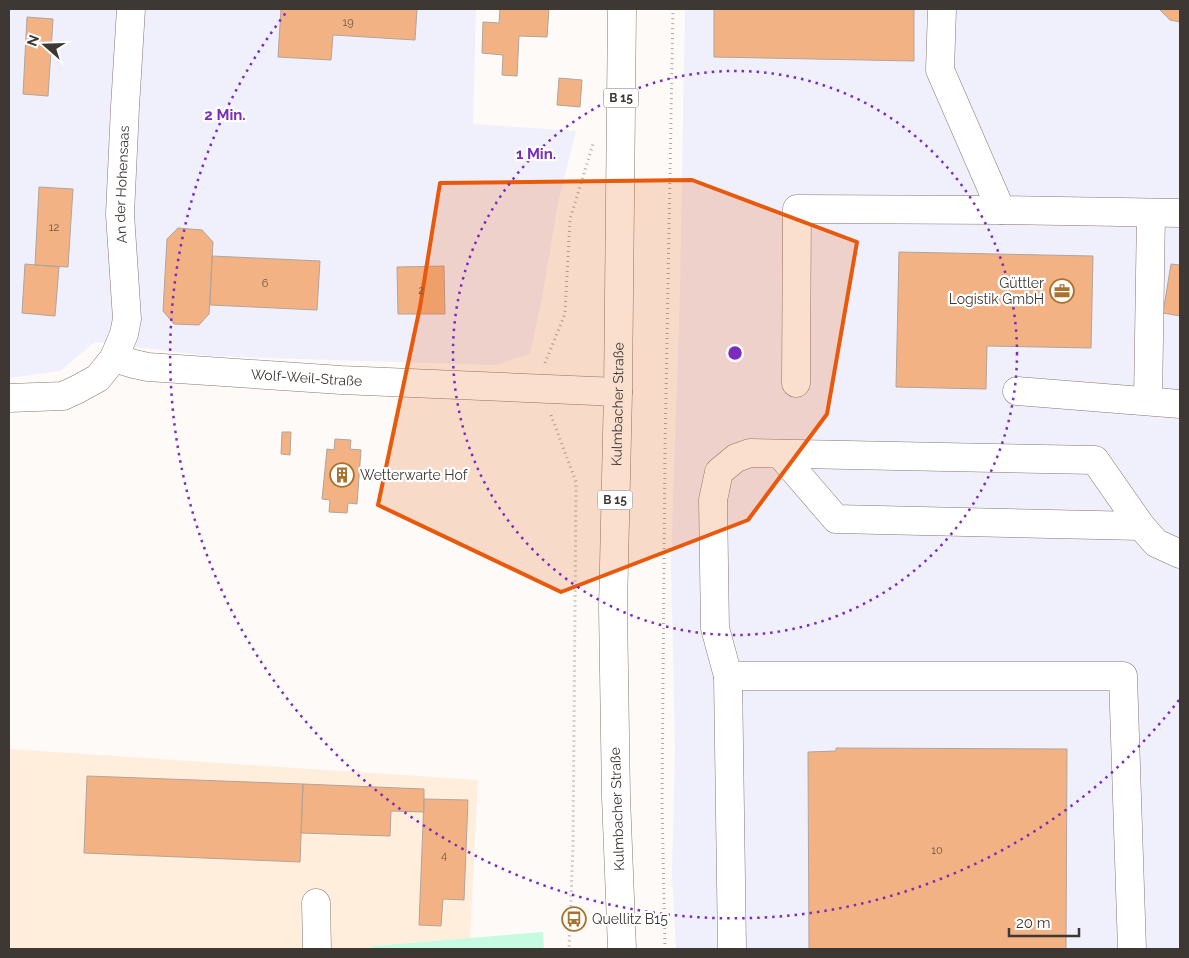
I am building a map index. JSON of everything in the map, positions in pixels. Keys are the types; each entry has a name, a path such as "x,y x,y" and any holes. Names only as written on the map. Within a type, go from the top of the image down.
{"street":[{"name":"An der Hohensaas","path":"114,358 124,334 126,319 120,214 124,107 131,9"},
{"name":"Kulmbacher Straße","path":"622,9 618,392 613,608 616,806 622,949"},
{"path":"942,9 940,70 1001,210"},
{"path":"796,383 797,209 1001,210 1180,214"},
{"path":"1148,401 1151,213"},
{"name":"Wolf-Weil-Straße","path":"114,358 148,367 341,380 618,392"},
{"path":"9,398 62,396 98,378 114,358"},
{"path":"1017,390 1180,404"},
{"path":"732,949 728,676 715,628 713,500 719,472 736,458 750,453 1095,460 1141,526 1156,543 1180,554"},
{"path":"780,454 836,519 1141,526"},
{"path":"728,676 1123,676 1132,949"},
{"path":"316,903 317,949"}],"path":[{"path":"665,949 662,793 665,440 673,9"},
{"path":"569,949 572,918 576,482 542,390 545,363 565,314 570,219 593,146 593,136"}],"highlighted area":[{"path":"692,180 857,242 827,414 748,520 561,592 378,505 420,307 440,183"}],"shaded area":[{"path":"9,9 476,9 473,124 576,131 558,203 542,298 530,354 496,365 209,356 95,342 60,371 9,378"},
{"path":"685,9 1180,9 1180,949 676,949 672,875 675,749 671,562 680,291"},
{"path":"9,749 478,780 470,938 372,946 372,949 9,949"}],"green space":[{"path":"543,932 544,949 372,949 372,946"}],"building":[{"path":"281,9 417,9 415,40 333,35 331,60 278,57"},
{"path":"500,9 549,9 547,37 519,36 517,76 502,75 503,55 482,53 483,22 499,23"},
{"path":"714,9 914,9 914,61 714,57"},
{"path":"1159,9 1180,9 1180,22 1170,20"},
{"path":"27,17 53,19 48,96 23,94"},
{"path":"559,78 582,80 580,107 557,105"},
{"path":"39,187 73,189 68,267 35,265"},
{"path":"178,228 202,230 213,242 209,314 199,325 174,324 163,311 167,239"},
{"path":"899,252 1093,256 1091,348 987,346 986,389 896,387"},
{"path":"212,256 320,261 317,310 210,305"},
{"path":"25,264 59,267 55,316 22,313"},
{"path":"1171,264 1180,265 1180,316 1163,313"},
{"path":"444,266 445,314 398,314 397,267"},
{"path":"282,432 291,432 290,455 281,454"},
{"name":"Wetterwarte Hof","path":"335,439 351,440 350,449 361,450 357,504 348,503 347,513 329,512 330,500 322,499 327,449 334,450"},
{"path":"836,748 1067,749 1066,949 809,949 808,752 836,751"},
{"path":"87,776 303,784 300,862 84,853"},
{"path":"303,784 424,789 424,812 391,811 390,836 301,833"},
{"path":"424,799 468,800 464,900 443,899 441,926 419,925"}],"place":[{"name":"Güttler Logistik GmbH","path":"1062,291"},
{"name":"Wetterwarte Hof","path":"342,475"},
{"name":"Quellitz B15","path":"574,919"}]}
